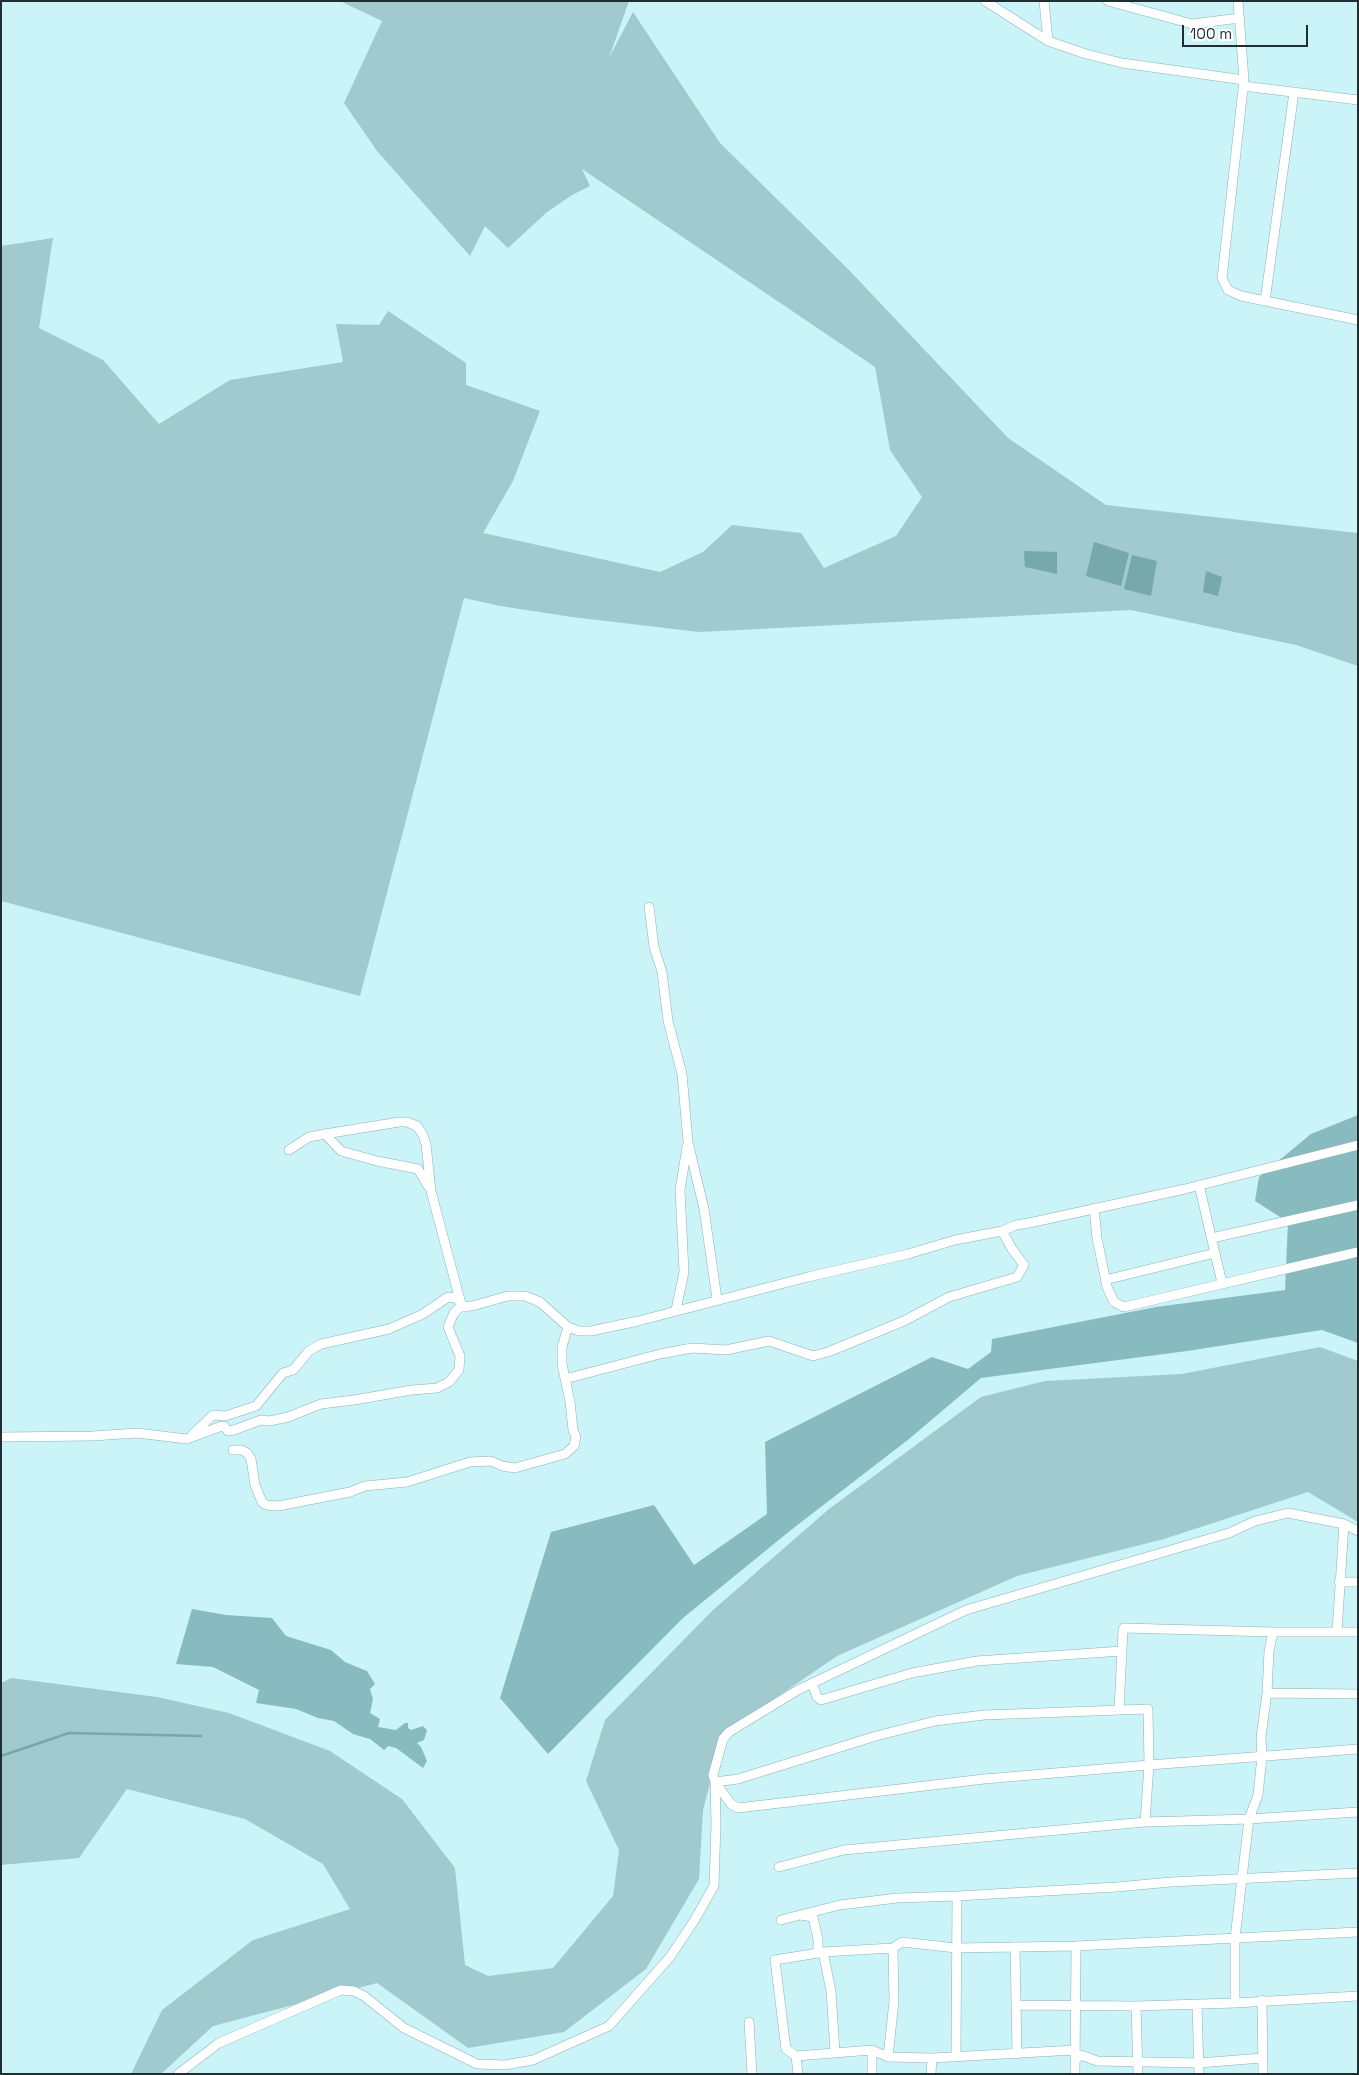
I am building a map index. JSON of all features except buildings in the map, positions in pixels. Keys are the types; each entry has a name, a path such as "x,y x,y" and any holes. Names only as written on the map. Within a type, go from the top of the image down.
{"street":[{"path":"985,1 1048,41 1086,54 1122,63 1294,92 1358,100"},
{"path":"1044,1 1048,41"},
{"path":"1108,1 1192,24 1240,18"},
{"path":"1238,1 1244,83 1222,278 1228,290 1241,296 1358,320"},
{"path":"1265,301 1294,92"},
{"path":"649,907 654,947 662,972 668,1021 682,1074 688,1142 704,1209 718,1300"},
{"path":"288,1150 309,1137 399,1122 413,1123 420,1130 426,1144 431,1191 462,1304"},
{"path":"325,1134 341,1150 386,1163 418,1169 431,1191"},
{"path":"676,1310 684,1272 680,1190 688,1142"},
{"path":"1,1436 93,1436 137,1433 187,1439 219,1426 224,1426 228,1431 234,1430 261,1420 270,1421 288,1417 321,1404 412,1390 438,1388 456,1376 461,1361 456,1344 449,1331 449,1323 456,1310 462,1304 508,1296 525,1296 540,1302 568,1327 579,1331 591,1331 638,1321 831,1271 888,1259 955,1240 1002,1231 1016,1225 1029,1224 1199,1185 1358,1146"},
{"path":"1199,1185 1222,1283"},
{"path":"1212,1238 1358,1205"},
{"path":"1094,1208 1097,1238 1105,1280 1114,1302 1124,1307 1358,1252"},
{"path":"565,1379 660,1354 692,1348 726,1350 769,1341 813,1356 828,1352 904,1321 949,1297 1016,1277 1024,1265 1002,1231"},
{"path":"1105,1280 1215,1253"},
{"path":"187,1439 213,1415 225,1416 256,1406 283,1373 293,1370 309,1351 321,1344 390,1329 423,1314 448,1297 462,1304"},
{"path":"233,1450 248,1452 255,1485 262,1502 273,1506 350,1492 365,1486 407,1482 470,1462 491,1461 508,1468 529,1465 565,1454 574,1446 576,1437 572,1430 562,1364 562,1346 568,1327"},
{"path":"178,2074 219,2043 341,1990 354,1991 364,1996 404,2028 477,2064 505,2065 533,2060 609,2026 670,1958 694,1922 714,1886 715,1782 713,1775 723,1739 726,1735 812,1683 966,1610 1229,1533 1255,1521 1294,1513 1344,1524 1358,1531"},
{"path":"1337,1632 1344,1524"},
{"path":"1339,1582 1358,1582"},
{"path":"1119,1710 1124,1628 1358,1632"},
{"path":"1235,2003 1236,1938 1242,1879 1249,1819 1258,1795 1262,1756 1261,1737 1267,1693 1269,1651 1273,1632"},
{"path":"812,1683 817,1697 821,1700 912,1673 977,1661 1122,1651"},
{"path":"1267,1693 1358,1694"},
{"path":"715,1782 738,1779 876,1736 935,1721 984,1715 1149,1710 1149,1764 1145,1822"},
{"path":"715,1782 730,1804 738,1808 984,1779 1149,1764 1358,1749"},
{"path":"779,1867 844,1850 1145,1822 1249,1819 1358,1812"},
{"path":"781,1920 840,1905 897,1898 1358,1873"},
{"path":"956,2057 957,1896"},
{"path":"800,1915 813,1918 831,1991 835,2052"},
{"path":"1075,2050 932,2058 888,2057 872,2050 796,2056 786,2049 774,1960 821,1952 893,1948 902,1942 956,1948 1076,1946 1358,1932"},
{"path":"1075,2074 1076,1946"},
{"path":"1015,1947 1016,2054"},
{"path":"888,2057 894,2001 893,1948"},
{"path":"1016,2005 1136,2006 1358,1996"},
{"path":"1262,2000 1263,2074"},
{"path":"1197,2004 1199,2074"},
{"path":"1136,2006 1138,2074"},
{"path":"749,2022 752,2074"},
{"path":"872,2050 872,2074"},
{"path":"1075,2060 1081,2055 1097,2060 1199,2063 1262,2058"},
{"path":"796,2056 798,2074"},
{"path":"931,2074 932,2058"}],"shaded area":[{"path":"340,1 629,1 609,58 633,12 720,143 847,268 1008,438 1106,505 1358,533 1358,666 1296,645 1131,610 699,632 572,617 500,606 464,598 360,996 1,901 1,246 53,238 39,328 103,360 159,424 230,380 343,362 336,324 379,325 388,311 466,363 466,385 540,411 513,481 483,533 660,572 703,552 732,525 801,533 824,568 896,536 922,497 890,450 875,367 582,169 590,186 572,195 547,212 508,248 485,226 470,256 377,151 344,103 382,21"},
{"path":"1094,542 1129,553 1121,586 1086,576"},
{"path":"1024,551 1057,552 1057,574 1025,567"},
{"path":"1132,555 1157,561 1151,596 1124,589"},
{"path":"1206,571 1222,577 1218,596 1203,592"},
{"path":"1358,1115 1358,1343 1322,1330 1187,1351 981,1378 909,1439 791,1530 683,1618 548,1754 500,1698 551,1532 654,1505 694,1565 767,1514 765,1442 932,1357 968,1369 991,1352 992,1339 1156,1307 1285,1290 1288,1222 1255,1201 1259,1177 1311,1134"},
{"path":"1320,1347 1358,1361 1358,1522 1308,1492 1164,1539 1017,1576 837,1656 723,1734 703,1810 699,1879 646,1969 564,2032 468,2048 377,1983 213,2026 161,2074 131,2074 162,2010 253,1940 350,1909 323,1864 245,1819 127,1789 79,1858 1,1865 1,1683 11,1678 157,1697 229,1713 330,1751 402,1799 455,1868 465,1965 488,1976 553,1968 613,1896 619,1850 586,1781 605,1720 713,1610 829,1509 981,1397 1045,1381 1182,1374"},
{"path":"192,1609 226,1615 272,1618 286,1636 331,1650 345,1662 367,1671 375,1684 370,1689 373,1699 370,1713 380,1719 378,1727 396,1730 405,1723 408,1723 408,1728 411,1730 423,1726 427,1730 424,1740 417,1743 421,1747 427,1761 423,1768 396,1748 388,1746 384,1750 370,1739 353,1734 334,1721 318,1718 296,1709 256,1703 259,1690 213,1667 176,1664"}],"waterway":[{"path":"1,1756 69,1733 201,1736"}]}
